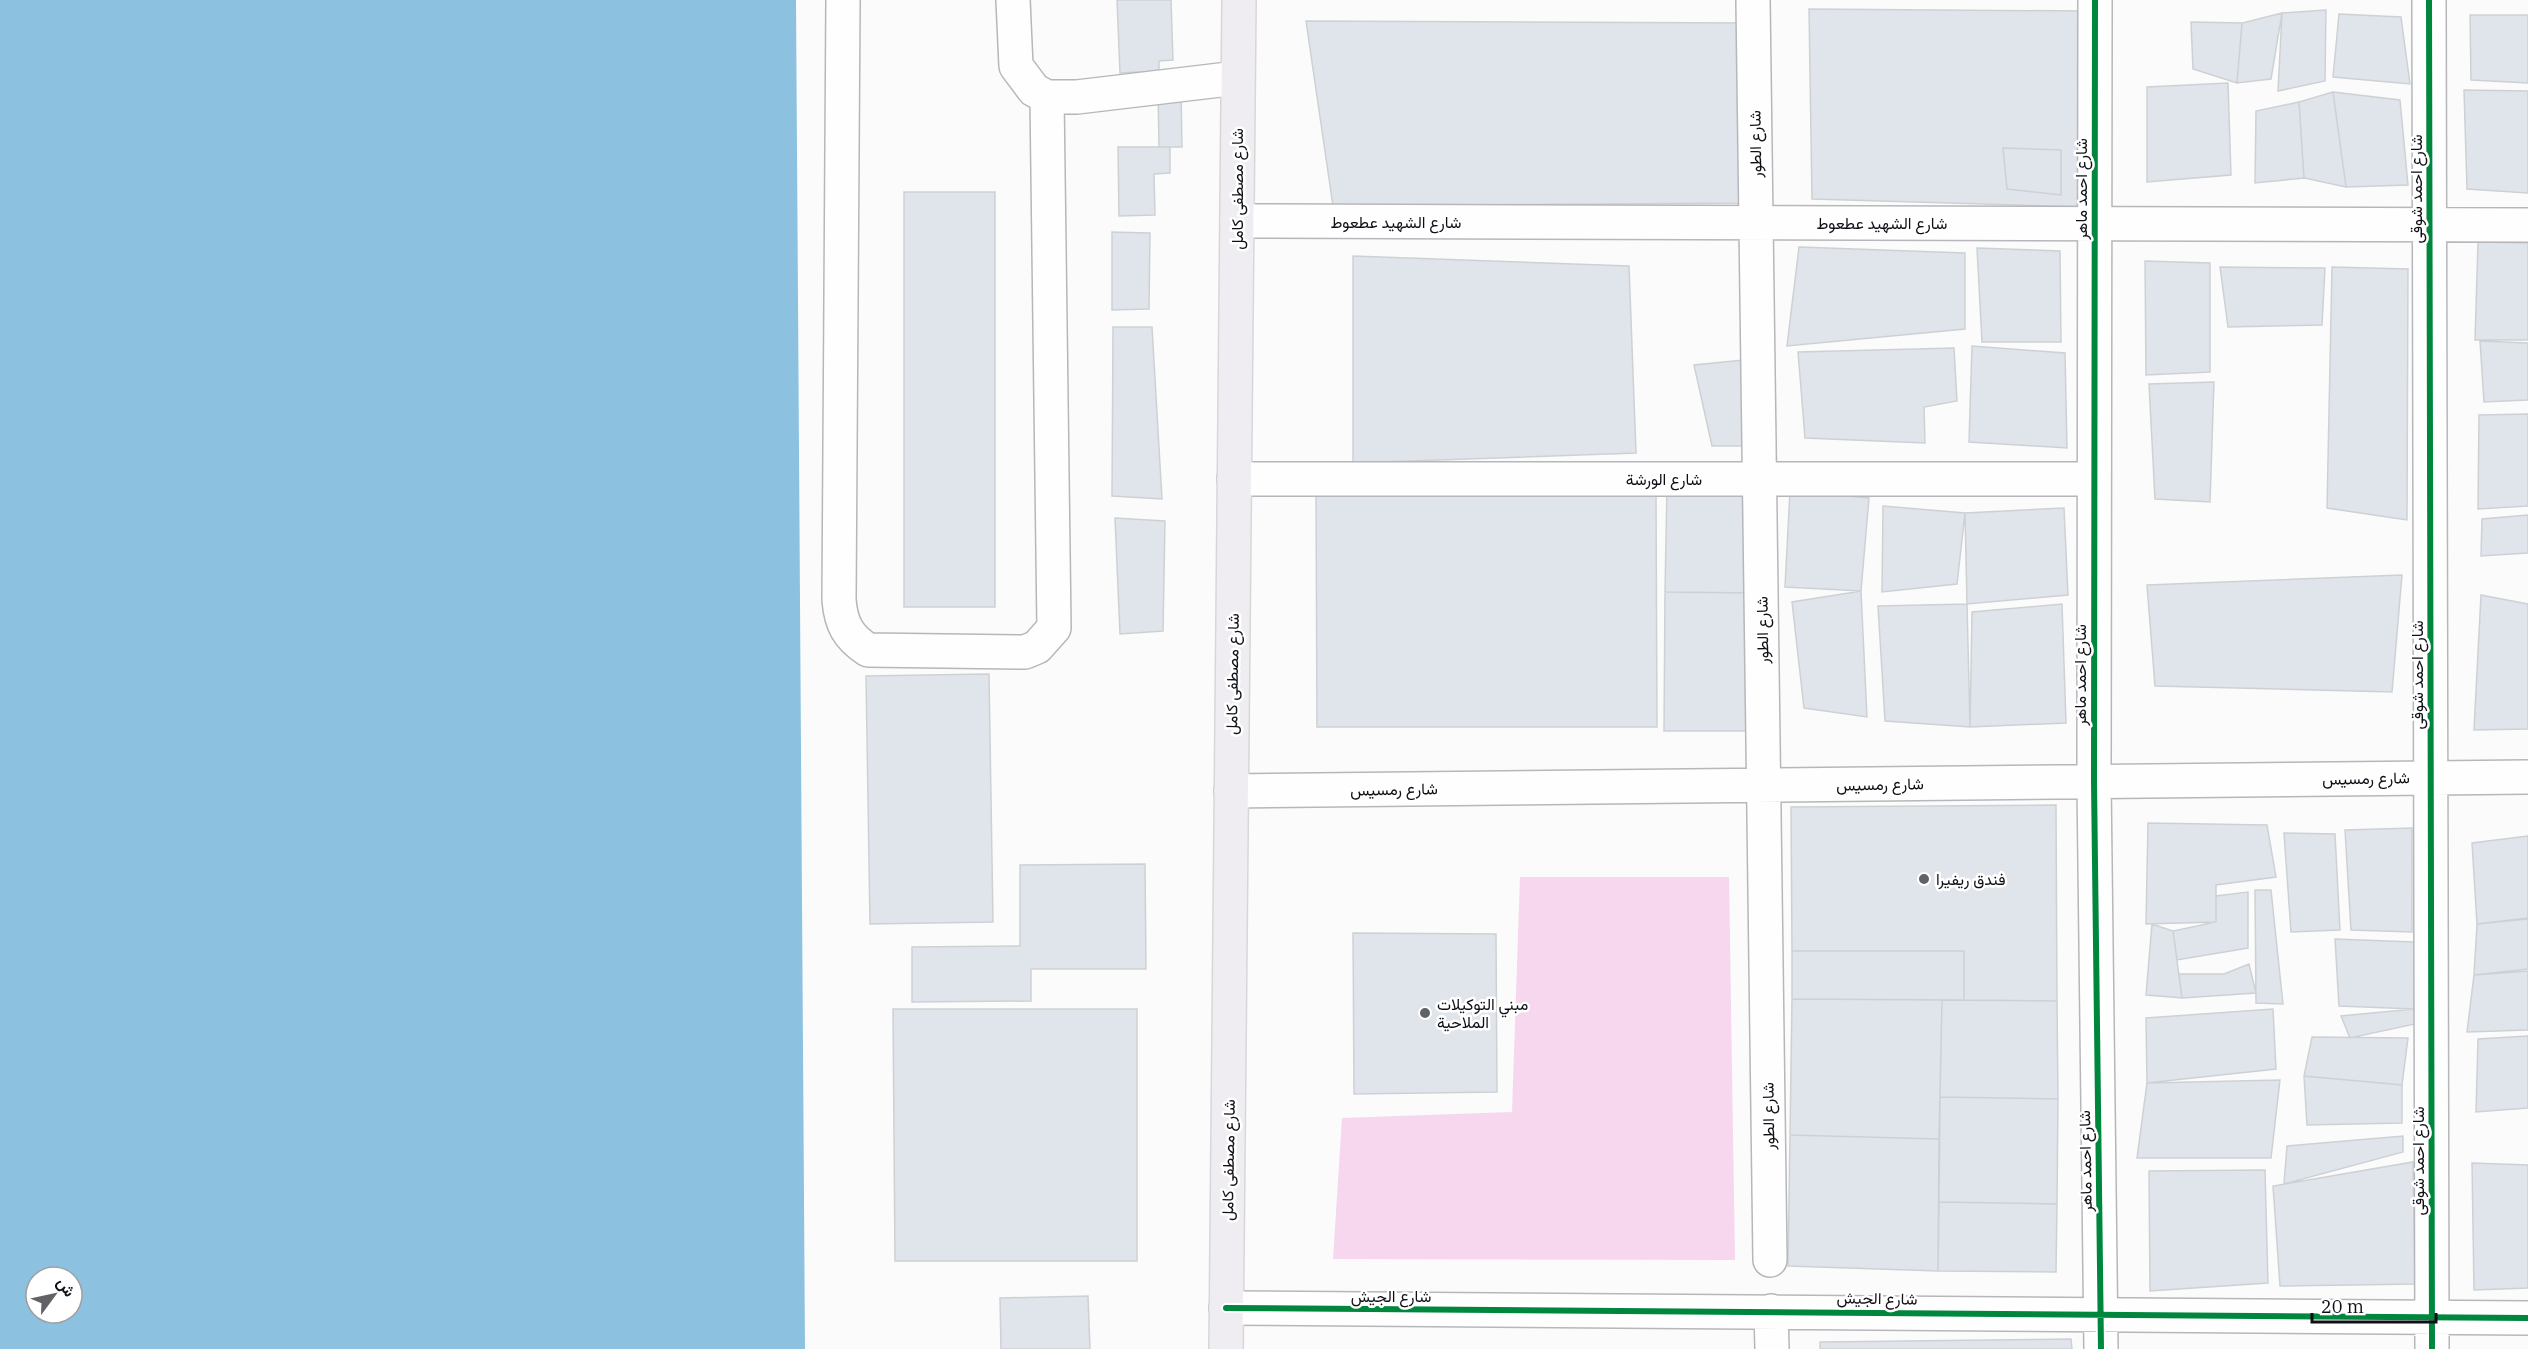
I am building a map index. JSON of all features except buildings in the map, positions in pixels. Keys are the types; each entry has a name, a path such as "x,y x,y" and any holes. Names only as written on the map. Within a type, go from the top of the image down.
{"main road":[{"name":"شارع مصطفى كامل","path":"1226,1349 1239,0"}],"street":[{"path":"843,0 839,600 840,616 845,630 856,642 868,650 1025,652 1042,643 1054,628 1047,97"},
{"path":"1013,0 1016,66 1034,90 1047,97 1077,97 1237,78"},
{"name":"شارع الطور","path":"1753,0 1770,1260"},
{"name":"شارع احمد ماهر","path":"2095,0 2094,782 2101,1349"},
{"name":"شارع احمد شوقى","path":"2429,0 2432,1333"},
{"name":"شارع الشهيد عطعوط","path":"1237,221 2528,225"},
{"name":"شارع الورشة","path":"1234,479 2094,479"},
{"name":"شارع رمسيس","path":"1231,791 2528,777"},
{"name":"شارع الجيش","path":"1226,1308 2100,1314 2432,1333 2528,1318"},
{"path":"1771,1311 1772,1349"}],"shaded area":[{"path":"1520,877 1729,877 1735,1260 1333,1259 1342,1118 1512,1112"}],"water":[{"path":"0,0 796,0 805,1349 0,1349"}],"cycle path":[{"path":"2095,0 2094,782 2101,1349"},
{"path":"2429,0 2432,1349"},
{"path":"1226,1308 2528,1318"}],"place":[{"name":"فندق ريفيرا","path":"1924,879"},
{"name":"مبني التوكيلات الملاحية","path":"1425,1013"}]}
